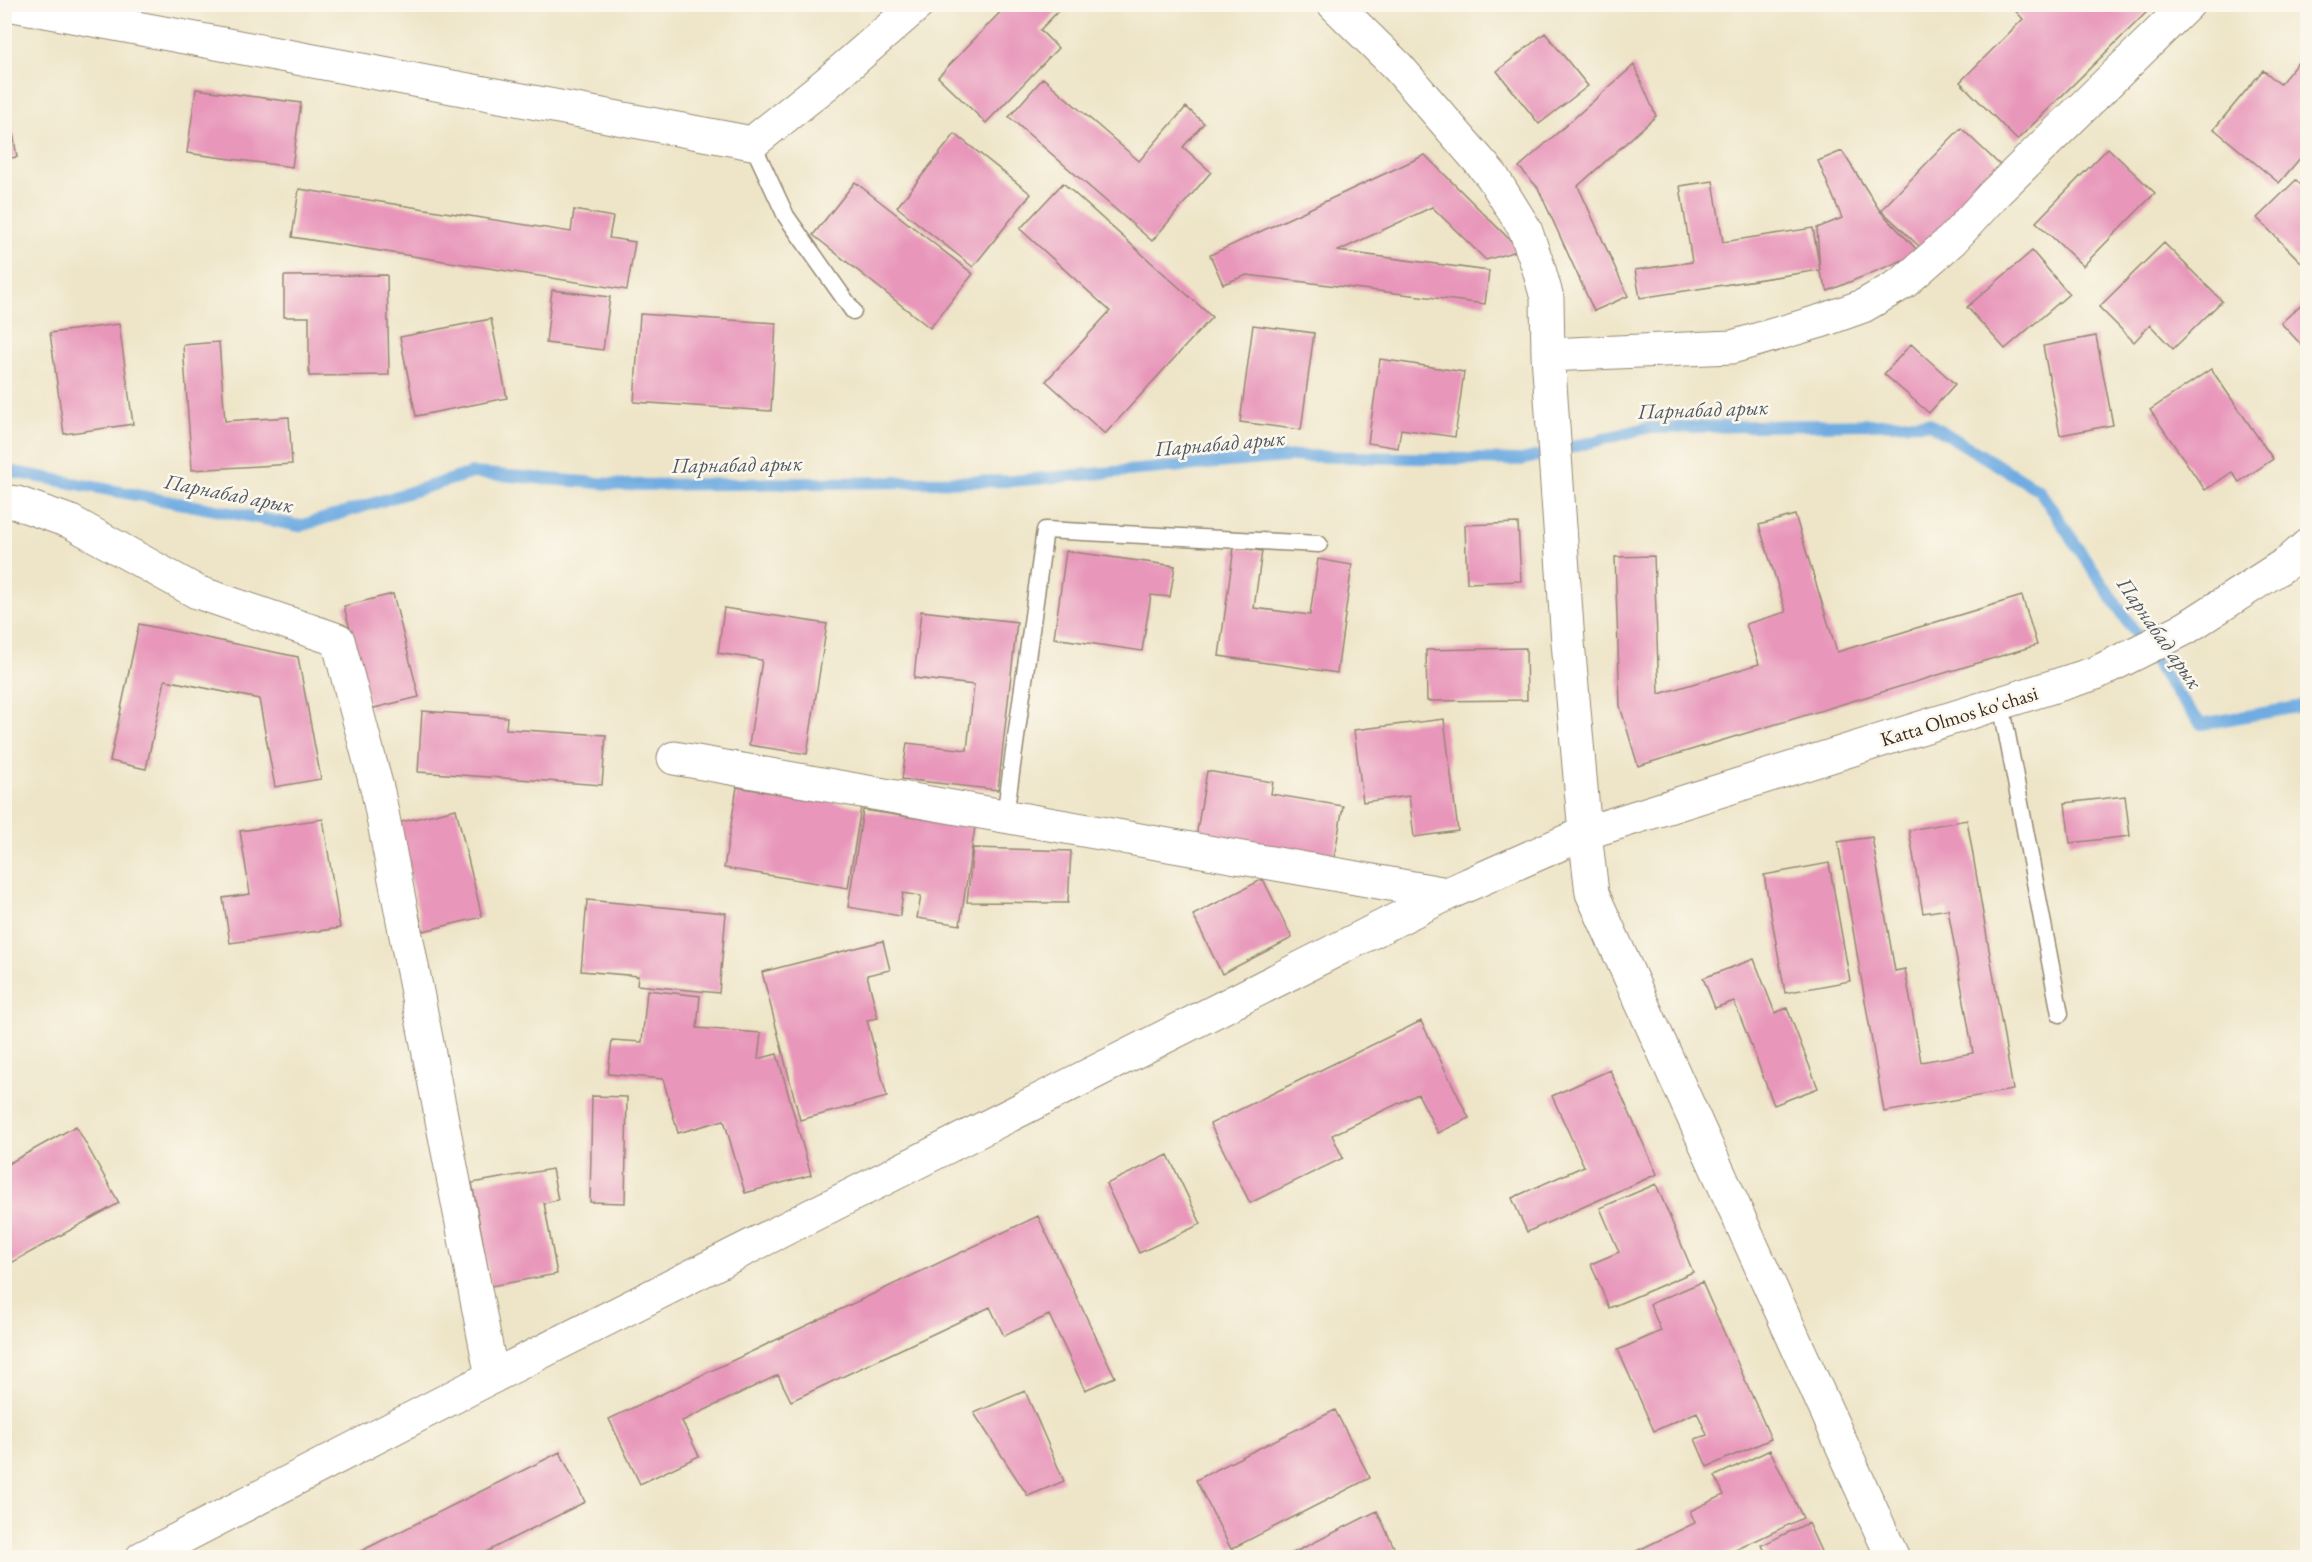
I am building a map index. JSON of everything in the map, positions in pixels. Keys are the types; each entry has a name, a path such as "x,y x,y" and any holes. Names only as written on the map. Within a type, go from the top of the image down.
{"street":[{"path":"8,4 752,143 826,84 918,4"},
{"path":"1334,4 1398,67 1492,176 1525,229 1547,298 1548,356 1555,451 1585,833 1592,893 1893,1557"},
{"path":"1548,356 1732,347 1863,306 1903,283 1952,240 1994,194 2188,4"},
{"path":"4,501 17,502 71,522 197,592 338,640 378,792 492,1377"},
{"name":"Katta Olmos ko'chasi","path":"145,1557 492,1377 1447,894 1585,833 2096,673 2186,628 2290,561 2307,545"},
{"path":"674,758 1447,894"}],"lane":[{"path":"752,143 786,216 853,311"},
{"path":"1005,816 1045,530 1319,544"},
{"path":"2001,703 2060,1014"}],"building":[{"path":"1008,4 1065,4 1040,30 1058,48 986,123 938,77"},
{"path":"2009,4 2155,4 2017,140 1960,82 2023,19"},
{"path":"1545,33 1588,86 1539,124 1497,71"},
{"path":"2299,61 2308,68 2308,149 2279,183 2214,129 2263,70 2280,84"},
{"path":"1634,65 1656,116 1578,186 1628,296 1594,311 1538,188 1519,167"},
{"path":"1043,78 1139,161 1186,107 1204,123 1183,147 1211,172 1152,241 1009,117"},
{"path":"196,89 301,103 292,167 187,153"},
{"path":"7,96 17,157 4,159 4,97"},
{"path":"1961,128 2002,167 1922,249 1881,210"},
{"path":"955,134 1031,194 973,267 897,207"},
{"path":"2108,148 2155,193 2083,266 2036,222"},
{"path":"1842,151 1880,211 1920,253 1828,291 1820,273 1817,228 1842,218 1818,161"},
{"path":"1425,155 1520,250 1486,260 1432,207 1338,251 1489,271 1485,304 1247,275 1223,284 1210,255"},
{"path":"2296,180 2308,192 2308,269 2257,218"},
{"path":"1713,181 1723,242 1813,228 1820,270 1640,298 1635,270 1692,262 1680,186"},
{"path":"855,182 973,274 930,328 813,235"},
{"path":"1063,183 1212,317 1105,434 1046,381 1110,311 1020,229"},
{"path":"299,189 571,232 574,210 613,217 609,238 635,242 627,290 292,237"},
{"path":"2164,243 2222,301 2173,349 2150,325 2134,342 2099,307"},
{"path":"2032,251 2069,294 2005,349 1967,307"},
{"path":"387,275 389,375 309,376 309,317 284,317 284,276"},
{"path":"552,290 610,297 603,350 546,343"},
{"path":"2308,298 2308,352 2281,323"},
{"path":"640,314 776,323 771,411 634,402"},
{"path":"491,319 507,398 416,416 400,337"},
{"path":"119,324 133,424 64,434 50,333"},
{"path":"1253,325 1314,333 1301,430 1240,422"},
{"path":"2096,336 2113,425 2060,435 2043,346"},
{"path":"219,342 225,421 289,417 292,464 192,470 183,345"},
{"path":"1911,344 1955,384 1929,413 1884,374"},
{"path":"1380,359 1464,372 1455,437 1401,429 1398,448 1368,443"},
{"path":"2211,369 2273,459 2239,482 2232,472 2205,490 2150,410"},
{"path":"1795,515 1837,652 2022,596 2037,645 1638,766 1620,706 1615,557 1654,556 1659,694 1759,664 1746,624 1786,612 1759,525"},
{"path":"1518,523 1521,581 1467,583 1465,525"},
{"path":"1234,547 1262,551 1254,608 1310,615 1318,559 1352,565 1337,673 1219,656"},
{"path":"1066,551 1175,566 1170,597 1151,595 1142,651 1054,638"},
{"path":"393,594 419,697 370,709 344,606"},
{"path":"724,608 827,624 807,754 749,745 762,660 718,653"},
{"path":"921,611 1017,622 998,790 902,779 907,743 967,750 974,685 914,678"},
{"path":"139,624 298,657 321,779 275,787 259,699 165,680 146,769 110,761"},
{"path":"1526,648 1527,700 1427,701 1426,650"},
{"path":"422,711 507,717 506,729 606,735 602,785 418,772"},
{"path":"1444,719 1458,831 1414,837 1409,796 1363,802 1354,730"},
{"path":"1207,771 1273,782 1271,794 1343,806 1334,859 1196,837"},
{"path":"737,787 861,807 848,888 724,868"},
{"path":"2125,796 2130,836 2070,843 2065,803"},
{"path":"456,809 482,917 423,931 397,823"},
{"path":"863,810 975,827 960,925 917,918 921,896 903,893 900,916 848,907"},
{"path":"323,819 340,928 230,943 223,898 250,894 240,831"},
{"path":"1967,820 2013,1090 1884,1112 1838,842 1872,837 1895,971 1905,969 1921,1062 1973,1053 1948,909 1923,913 1909,830"},
{"path":"973,848 1071,851 1068,903 967,902"},
{"path":"1829,863 1850,981 1785,993 1764,875"},
{"path":"1263,879 1292,938 1222,974 1193,915"},
{"path":"587,900 726,913 719,993 637,985 638,976 581,971"},
{"path":"883,941 890,970 867,975 878,1018 867,1020 887,1097 800,1120 762,972"},
{"path":"1754,959 1775,1013 1787,1008 1818,1088 1774,1105 1734,1001 1715,1008 1703,978"},
{"path":"647,990 700,996 697,1028 761,1033 758,1059 777,1054 811,1175 745,1193 724,1120 678,1133 663,1079 608,1074 612,1040 642,1042"},
{"path":"1421,1021 1469,1118 1438,1133 1418,1094 1332,1135 1343,1158 1250,1203 1210,1124"},
{"path":"1610,1070 1657,1174 1527,1232 1512,1198 1584,1166 1552,1096"},
{"path":"592,1096 627,1097 625,1203 590,1202"},
{"path":"76,1126 119,1203 4,1267 4,1166"},
{"path":"1168,1155 1201,1224 1139,1253 1106,1184"},
{"path":"552,1169 558,1200 544,1203 557,1274 491,1286 472,1183"},
{"path":"1656,1184 1693,1272 1609,1308 1591,1264 1619,1252 1600,1208"},
{"path":"1038,1216 1115,1377 1085,1390 1049,1315 1004,1336 990,1307 791,1401 778,1375 682,1421 699,1456 640,1484 609,1419"},
{"path":"1702,1282 1771,1439 1707,1467 1695,1439 1707,1435 1697,1412 1654,1431 1618,1350 1661,1331 1650,1304"},
{"path":"1025,1391 1064,1481 1028,1496 974,1413"},
{"path":"1335,1410 1370,1478 1231,1549 1196,1480"},
{"path":"1770,1450 1803,1518 1719,1558 1622,1558 1695,1523 1690,1511 1724,1495 1715,1476"},
{"path":"560,1452 585,1502 474,1558 347,1558"},
{"path":"1377,1511 1399,1558 1283,1558"},
{"path":"1808,1523 1824,1558 1768,1558 1762,1545"}],"waterway":[{"name":"Парнабад арык","path":"4,470 300,526 472,473 624,485 1012,481 1297,456 1522,460 1646,428 1928,423 2039,490 2176,693 2201,724 2308,705"}]}
